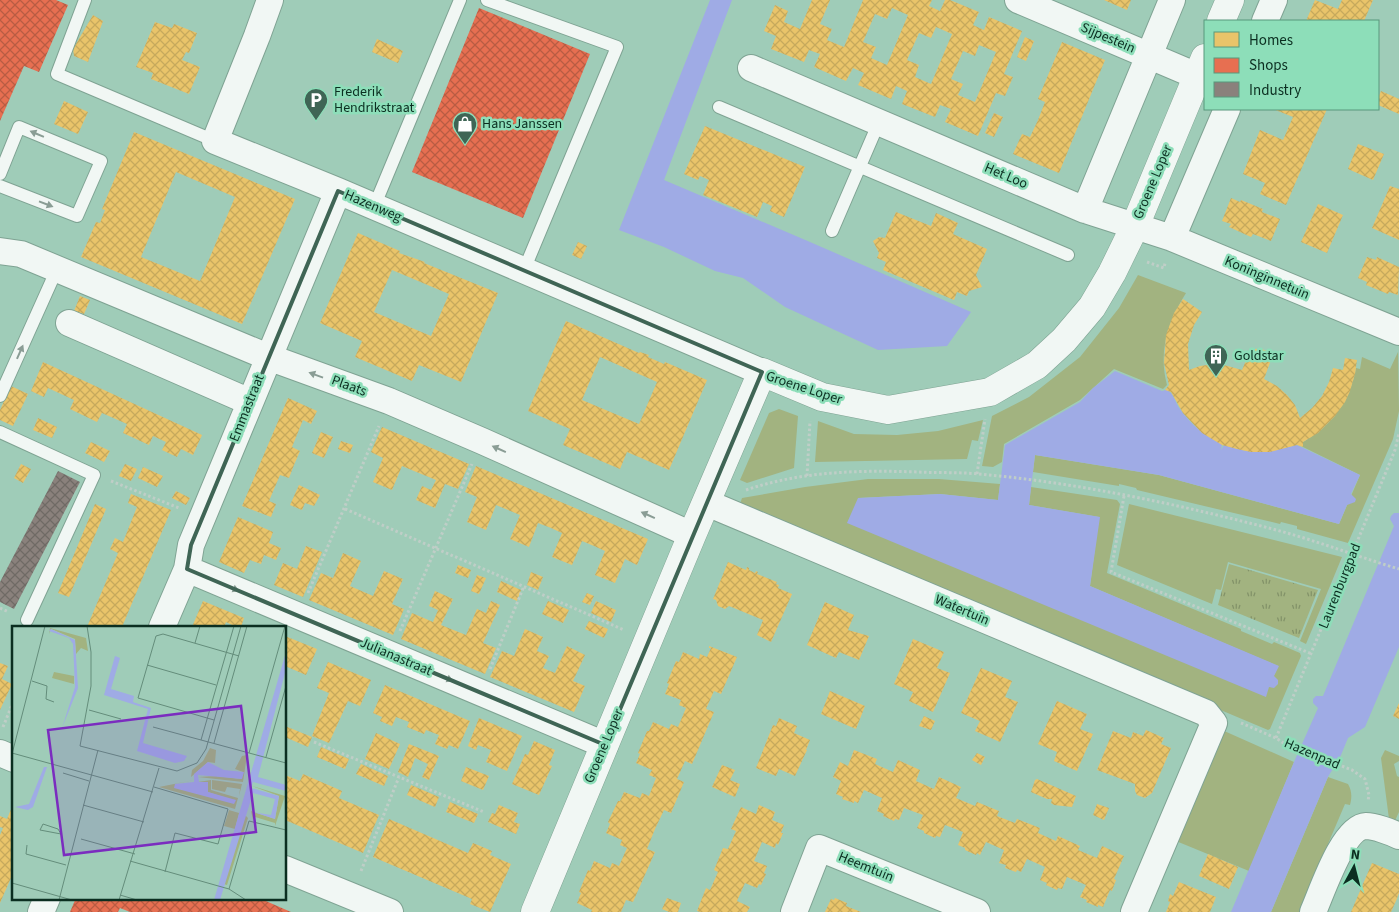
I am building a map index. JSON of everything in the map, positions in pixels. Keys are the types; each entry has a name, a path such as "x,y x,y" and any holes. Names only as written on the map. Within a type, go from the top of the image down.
{"street":[{"path":"215,141 258,36 270,0"},
{"name":"Sijpestein","path":"1018,0 1149,56 1201,67"},
{"path":"1085,210 1172,0"},
{"path":"1221,20 1230,0"},
{"path":"1265,20 1274,0"},
{"name":"Groene Loper","path":"535,912 762,372 822,397 888,410 990,392 1037,365 1064,340 1092,307 1112,273 1135,226 1201,67"},
{"name":"Het Loo","path":"751,68 1085,210 1135,226"},
{"path":"1172,238 1228,110"},
{"name":"Hazenweg","path":"215,141 338,191 762,372"},
{"name":"Emmastraat","path":"162,626 187,569 191,545 202,517 338,191"},
{"name":"Koninginnetuin","path":"1135,226 1172,238 1399,332"},
{"name":"Plaats","path":"0,251 20,254 268,357 389,401 692,535"},
{"path":"70,323 250,402"},
{"name":"Watertuin","path":"707,503 1206,713 1214,723"},
{"name":"Julianastraat","path":"187,569 605,745"},
{"path":"1134,912 1214,723"},
{"path":"0,753 12,758"},
{"path":"1313,912 1341,848 1353,830 1366,826 1399,836"},
{"name":"Heemtuin","path":"794,912 819,848 977,912"},
{"path":"286,869 371,906"},
{"path":"41,912 46,900"}],"lane":[{"name":"Hazenweg","path":"85,0 57,74 215,141"},
{"path":"374,207 460,0"},
{"path":"487,0 617,47 524,270"},
{"path":"718,107 1068,255"},
{"path":"832,231 879,122"},
{"path":"0,174 19,127 100,161 77,216 0,186"},
{"path":"0,396 57,269"},
{"path":"0,432 94,475 27,620"}],"path":[{"path":"977,474 990,392"},
{"path":"298,616 345,509 389,401"},
{"path":"807,476 811,412"},
{"name":"Laurenburgpad","path":"1276,738 1395,450 1399,433"},
{"path":"390,655 482,441"},
{"path":"707,503 764,484 794,477 875,471 977,474 1045,482 1124,495 1281,531 1399,570"},
{"path":"94,475 202,517"},
{"path":"1124,495 1111,572 1312,654"},
{"path":"345,509 648,640"},
{"path":"481,693 524,586"},
{"path":"0,734 12,705"},
{"name":"Hazenpad","path":"1214,723 1229,719 1276,738 1285,744 1352,770 1365,779 1369,795 1366,826"},
{"path":"314,742 484,812"},
{"path":"371,906 398,777"}],"highlighted area":[{"path":"338,191 762,372 605,745 187,569 191,545"}],"green space":[{"path":"1138,275 1186,293 1174,315 1166,337 1164,372 1167,385 1163,389 1114,369 1080,400 1004,444 1002,462 993,467 982,466 992,416 1029,397 1080,357 1119,308"},
{"path":"1398,352 1399,411 1393,439 1348,543 1297,529 1297,526 1281,522 1280,524 1119,484 1119,486 1033,472 1035,455 1159,475 1339,524 1360,475 1303,447 1303,442 1323,428 1338,411 1349,391 1356,368 1360,369 1362,357 1390,369"},
{"path":"779,409 798,416 794,468 747,483 740,480 769,413"},
{"path":"983,420 978,441 972,440 967,459 815,462 818,421 854,434 897,435 938,431"},
{"path":"868,479 939,479 1000,484 998,500 940,494 858,498 1269,687 1278,666 1090,586 1099,517 1029,505 1031,487 1117,500 1120,504 1107,573 1241,629 1241,631 1272,644 1274,642 1300,653 1301,656 1270,729 1268,730 739,507 742,498"},
{"path":"1129,504 1342,557 1306,644 1300,641 1321,589 1228,562 1221,590 1216,589 1212,604 1117,565"},
{"path":"1229,564 1318,590 1299,638 1218,605"},
{"path":"1222,730 1294,762 1249,871 1176,841"},
{"path":"1385,750 1399,756 1399,761 1394,764 1397,776 1399,777 1399,812 1393,825 1389,819 1381,758"},
{"path":"1328,777 1348,784 1351,794 1350,805 1345,804 1299,912 1271,912"}],"water":[{"path":"710,0 732,0 664,180 971,312 947,346 878,350 785,307 743,278 715,271 664,247 619,230"},
{"path":"1115,371 1162,391 1169,391 1184,415 1194,425 1204,434 1222,444 1221,450 1224,445 1246,451 1265,452 1297,445 1360,475 1351,494 1356,499 1355,502 1347,505 1339,524 1159,475 1035,455 1029,505 1100,517 1090,586 1279,666 1274,676 1278,680 1278,684 1274,688 1269,687 1266,697 847,523 858,498 940,494 998,500 1005,445 1080,402 1093,388"},
{"path":"1394,513 1399,513 1399,647 1365,727 1348,738 1341,755 1328,777 1271,912 1231,912 1318,708 1313,703 1313,699 1316,696 1323,696 1394,526 1390,519"}],"building: Homes":[{"path":"812,0 830,0 820,24 832,29 827,40 844,47 863,0 932,0 929,6 940,11 945,0 950,0 979,12 973,25 984,30 989,17 1022,31 1004,74 1013,77 1005,96 996,93 978,136 945,122 951,109 940,105 935,117 902,104 907,91 896,86 891,99 858,85 864,73 853,68 846,81 814,67 820,54 809,50 804,62 771,49 776,36 764,31 775,5 788,11 784,22 800,29","holes":["892,8 908,15 887,65 871,58 876,47 863,42 875,14 887,19","936,27 952,34 931,84 915,77 919,65 907,60 919,33 931,38","979,45 996,52 975,102 958,95 963,84 951,79 963,51 975,56"]},
{"path":"1104,0 1131,0 1127,10"},
{"path":"1315,0 1338,9 1342,0 1373,0 1364,20 1306,20"},
{"path":"93,15 103,21 88,62 74,56 73,49"},
{"path":"155,22 172,28 174,24 197,33 189,53 186,52 182,60 200,67 189,94 151,79 153,73 136,67"},
{"path":"1025,37 1034,41 1026,61 1017,57"},
{"path":"377,39 403,51 398,63 372,52"},
{"path":"1062,42 1105,60 1059,173 1013,154 1022,134 1030,137 1038,120 1045,102 1038,99"},
{"path":"1381,91 1399,99 1399,114 1379,105"},
{"path":"64,101 88,112 78,134 54,124"},
{"path":"1276,110 1327,110 1286,205 1260,194 1265,183 1243,174 1260,130 1283,140 1293,117"},
{"path":"994,113 1003,117 994,137 985,133"},
{"path":"705,126 805,167 784,217 770,211 772,206 763,202 757,217 703,195 709,180 700,176 698,180 684,174"},
{"path":"134,132 295,199 242,324 81,257 96,222 100,223 105,210 102,209","holes":["176,172 235,197 200,281 141,257"]},
{"path":"1358,144 1384,154 1373,180 1348,169"},
{"path":"1390,186 1399,189 1399,240 1372,228"},
{"path":"1231,198 1263,209 1262,212 1280,219 1271,241 1253,234 1251,237 1229,227 1231,224 1222,221"},
{"path":"1318,204 1343,215 1327,253 1301,242"},
{"path":"896,212 931,226 936,213 958,223 953,234 987,249 976,275 982,287 969,291 967,296 957,292 954,300 883,270 886,262 877,258 879,253 873,241 879,237 885,238"},
{"path":"358,233 400,251 399,253 498,293 461,382 419,365 412,381 355,357 362,341 320,323","holes":["392,270 449,294 431,336 374,312"]},
{"path":"578,242 587,246 581,259 572,255"},
{"path":"1367,257 1376,260 1377,257 1399,267 1398,295 1389,292 1388,294 1366,285 1367,282 1358,278"},
{"path":"80,296 90,300 84,314 74,311"},
{"name":"Goldstar","path":"1183,299 1202,312 1194,325 1188,344 1189,370 1214,364 1242,370 1250,351 1259,348 1267,351 1271,360 1264,379 1277,386 1287,395 1295,405 1300,418 1322,396 1333,368 1343,370 1345,358 1357,360 1355,374 1345,402 1335,416 1318,433 1303,442 1303,447 1297,445 1270,452 1251,452 1222,445 1202,433 1183,413 1171,392 1165,390 1169,385 1164,363 1166,335 1174,313"},
{"path":"566,321 639,353 649,355 648,357 664,364 665,362 707,380 669,470 627,452 620,469 563,445 570,429 528,411","holes":["600,357 657,382 639,424 582,400"]},
{"path":"43,362 202,435 193,455 181,449 177,457 162,450 166,442 153,436 149,445 123,433 127,424 102,413 97,422 70,409 74,400 48,388 44,397 31,391"},
{"path":"11,386 28,394 13,426 0,420 0,410"},
{"path":"288,398 317,411 311,424 303,420 292,447 300,451 289,478 280,475 269,501 276,504 271,517 242,506"},
{"path":"38,418 57,427 52,438 33,430"},
{"path":"382,427 469,464 458,489 445,484 435,508 416,500 422,486 431,490 436,480 402,466 392,490 373,482 383,458 371,452"},
{"path":"321,432 333,437 324,458 312,453"},
{"path":"341,441 353,445 350,453 338,449"},
{"path":"91,442 110,451 104,462 85,453"},
{"path":"21,464 31,469 23,483 14,478"},
{"path":"125,464 137,469 131,481 119,476"},
{"path":"476,466 648,539 637,565 625,559 615,583 595,575 605,551 582,541 572,565 552,557 562,533 538,523 529,547 510,539 520,515 496,505 486,530 467,522 477,497 465,492"},
{"path":"143,467 163,476 157,487 138,478"},
{"path":"299,485 320,495 314,506 305,503 302,510 290,505"},
{"path":"176,491 190,498 186,505 172,498"},
{"path":"131,494 171,510 122,626 87,626 118,553 110,549 115,538 123,542 137,507 128,503"},
{"path":"95,504 106,509 69,597 58,593"},
{"path":"238,517 273,532 269,543 281,548 276,560 264,555 261,564 250,560 244,573 219,562"},
{"path":"306,546 322,552 303,597 274,585 283,563 297,569"},
{"path":"343,553 361,561 350,586 373,596 384,571 403,579 392,604 404,609 393,635 309,600 321,573 333,578"},
{"path":"728,562 746,570 747,567 755,573 756,571 758,572 757,574 777,582 778,588 792,594 771,642 757,635 763,620 729,606 725,609 718,606 716,600 713,599"},
{"path":"458,565 471,570 468,578 455,573"},
{"path":"531,572 543,577 538,590 527,585"},
{"path":"477,575 486,578 479,594 471,591"},
{"path":"501,581 521,590 517,601 497,592"},
{"path":"435,591 453,599 441,625 466,635 477,609 486,613 491,601 500,605 483,643 496,648 485,674 401,639 412,613 433,622 438,610 429,606"},
{"path":"587,593 594,596 590,605 582,602"},
{"path":"203,601 244,618 241,626 234,626 226,622 224,626 192,626"},
{"path":"548,601 569,610 563,623 542,614"},
{"path":"596,601 616,610 611,622 591,613"},
{"path":"825,602 854,615 848,630 869,636 859,660 839,652 836,658 807,645"},
{"path":"589,621 608,629 604,638 585,629"},
{"path":"525,629 543,637 537,651 549,656 543,668 555,673 567,646 585,655 573,681 585,686 574,712 490,677 502,651 514,656"},
{"path":"286,636 317,649 306,675 286,666"},
{"path":"913,639 944,652 937,668 950,673 933,712 909,701 913,692 894,684"},
{"path":"709,646 737,657 721,694 714,691 706,709 714,712 692,764 685,761 677,779 684,782 671,813 664,810 655,829 647,849 655,852 633,902 626,900 621,912 591,912 592,910 577,903 581,893 579,892 588,870 590,871 594,861 610,868 612,863 619,866 627,848 620,845 622,840 606,833 610,824 608,822 618,801 620,801 624,792 640,798 642,793 649,796 656,778 649,775 652,770 636,763 647,731 649,731 653,722 669,729 671,724 678,727 686,708 679,705 681,700 665,694 669,684 667,683 676,661 679,662 683,652 699,659 700,654 707,657 711,648"},
{"path":"328,662 371,680 360,706 348,701 329,743 312,736 329,693 317,688"},
{"path":"0,663 8,666 2,679 12,684 0,710"},
{"path":"981,668 1012,681 1005,697 1018,702 1000,742 975,731 980,721 961,713"},
{"path":"385,685 470,721 458,749 449,745 447,749 435,744 439,735 426,730 424,734 407,727 409,722 396,717 392,726 380,721 382,717 373,713"},
{"path":"830,691 865,706 856,729 821,714"},
{"path":"1057,701 1087,714 1080,729 1093,734 1077,771 1054,761 1057,752 1038,744"},
{"path":"1399,703 1399,719 1393,716"},
{"path":"924,716 935,721 931,730 919,726"},
{"path":"479,718 522,736 507,771 486,762 491,750 478,745 476,750 468,746"},
{"path":"779,718 797,726 794,733 810,740 795,776 779,769 776,776 756,768 773,725 776,726"},
{"path":"286,726 312,737 308,747 286,737"},
{"path":"1146,730 1164,738 1161,744 1171,748 1152,793 1145,798 1137,795 1135,784 1097,770 1113,731 1131,738 1133,732 1143,736"},
{"path":"376,733 400,744 389,769 365,759"},
{"path":"534,741 555,750 549,765 552,766 539,795 512,784 525,754 528,755"},
{"path":"409,744 439,756 429,780 422,777 428,764 415,758 408,777 398,772"},
{"path":"321,747 349,759 345,769 317,757"},
{"path":"854,750 877,759 875,764 893,772 898,760 920,770 916,781 934,789 939,777 961,787 956,798 975,806 977,802 999,811 997,816 1015,823 1017,819 1040,828 1038,833 1056,841 1058,836 1080,846 1078,850 1097,858 1102,846 1124,856 1114,879 1116,880 1112,891 1110,890 1103,907 1086,902 1087,900 1080,897 1086,885 1067,877 1062,889 1058,888 1057,890 1046,885 1047,883 1040,880 1045,867 1027,859 1021,872 1005,868 1006,865 999,863 1004,850 986,842 980,855 965,850 965,848 958,845 963,832 945,825 940,837 936,836 935,838 924,833 924,831 917,828 923,815 904,808 899,820 895,819 894,821 883,816 884,814 877,811 882,798 864,790 858,803 842,799 843,797 836,794 841,781 833,777 840,762 848,766"},
{"path":"977,753 985,757 981,765 972,760"},
{"path":"361,764 388,776 384,786 356,774"},
{"path":"722,765 735,770 730,780 740,784 735,797 712,787"},
{"path":"466,767 489,776 483,790 461,781"},
{"path":"303,774 342,791 339,798 379,815 363,853 286,820 286,775 300,781"},
{"path":"1037,779 1076,796 1072,807 1054,805 1051,803 1052,799 1047,799 1031,792"},
{"path":"411,785 439,797 435,807 407,795"},
{"path":"450,802 478,814 474,823 446,812"},
{"path":"1097,804 1109,808 1104,820 1093,815"},
{"path":"499,805 518,813 514,822 520,824 516,834 488,822 492,813 495,814"},
{"path":"759,805 775,812 772,820 784,825 778,845 776,843 775,848 762,842 754,861 767,866 761,885 759,884 757,888 745,883 737,901 750,907 747,912 697,911 706,888 710,890 718,872 714,870 723,848 728,849 736,831 731,829 741,807 756,814"},
{"path":"12,807 12,876 0,903 0,835 3,828 0,827 0,816 7,819"},
{"path":"389,819 468,853 473,843 492,851 490,855 511,864 490,912 470,904 472,899 373,857"},
{"path":"1208,854 1238,867 1229,889 1199,876"},
{"path":"1372,863 1399,874 1399,893 1396,901 1391,912 1351,912"},
{"path":"1179,882 1216,897 1210,912 1166,912 1170,902 1168,901 1170,894 1173,896"},
{"path":"667,898 681,903 678,912 669,912 662,909"},
{"path":"835,898 847,903 846,906 861,912 825,912 831,899 834,900"}],"building: Shops":[{"path":"0,0 56,0 68,5 39,72 24,66 0,121"},
{"path":"479,8 590,54 523,218 412,172"},
{"path":"75,900 264,900 291,912 130,912 120,908 118,912 70,912"}],"building: Industry":[{"path":"58,471 80,482 14,609 0,602 0,582"}],"place":[{"name":"Frederik Hendrikstraat","path":"316,121"},
{"name":"Hans Janssen","path":"465,145"},
{"name":"Goldstar","path":"1216,377"}]}
